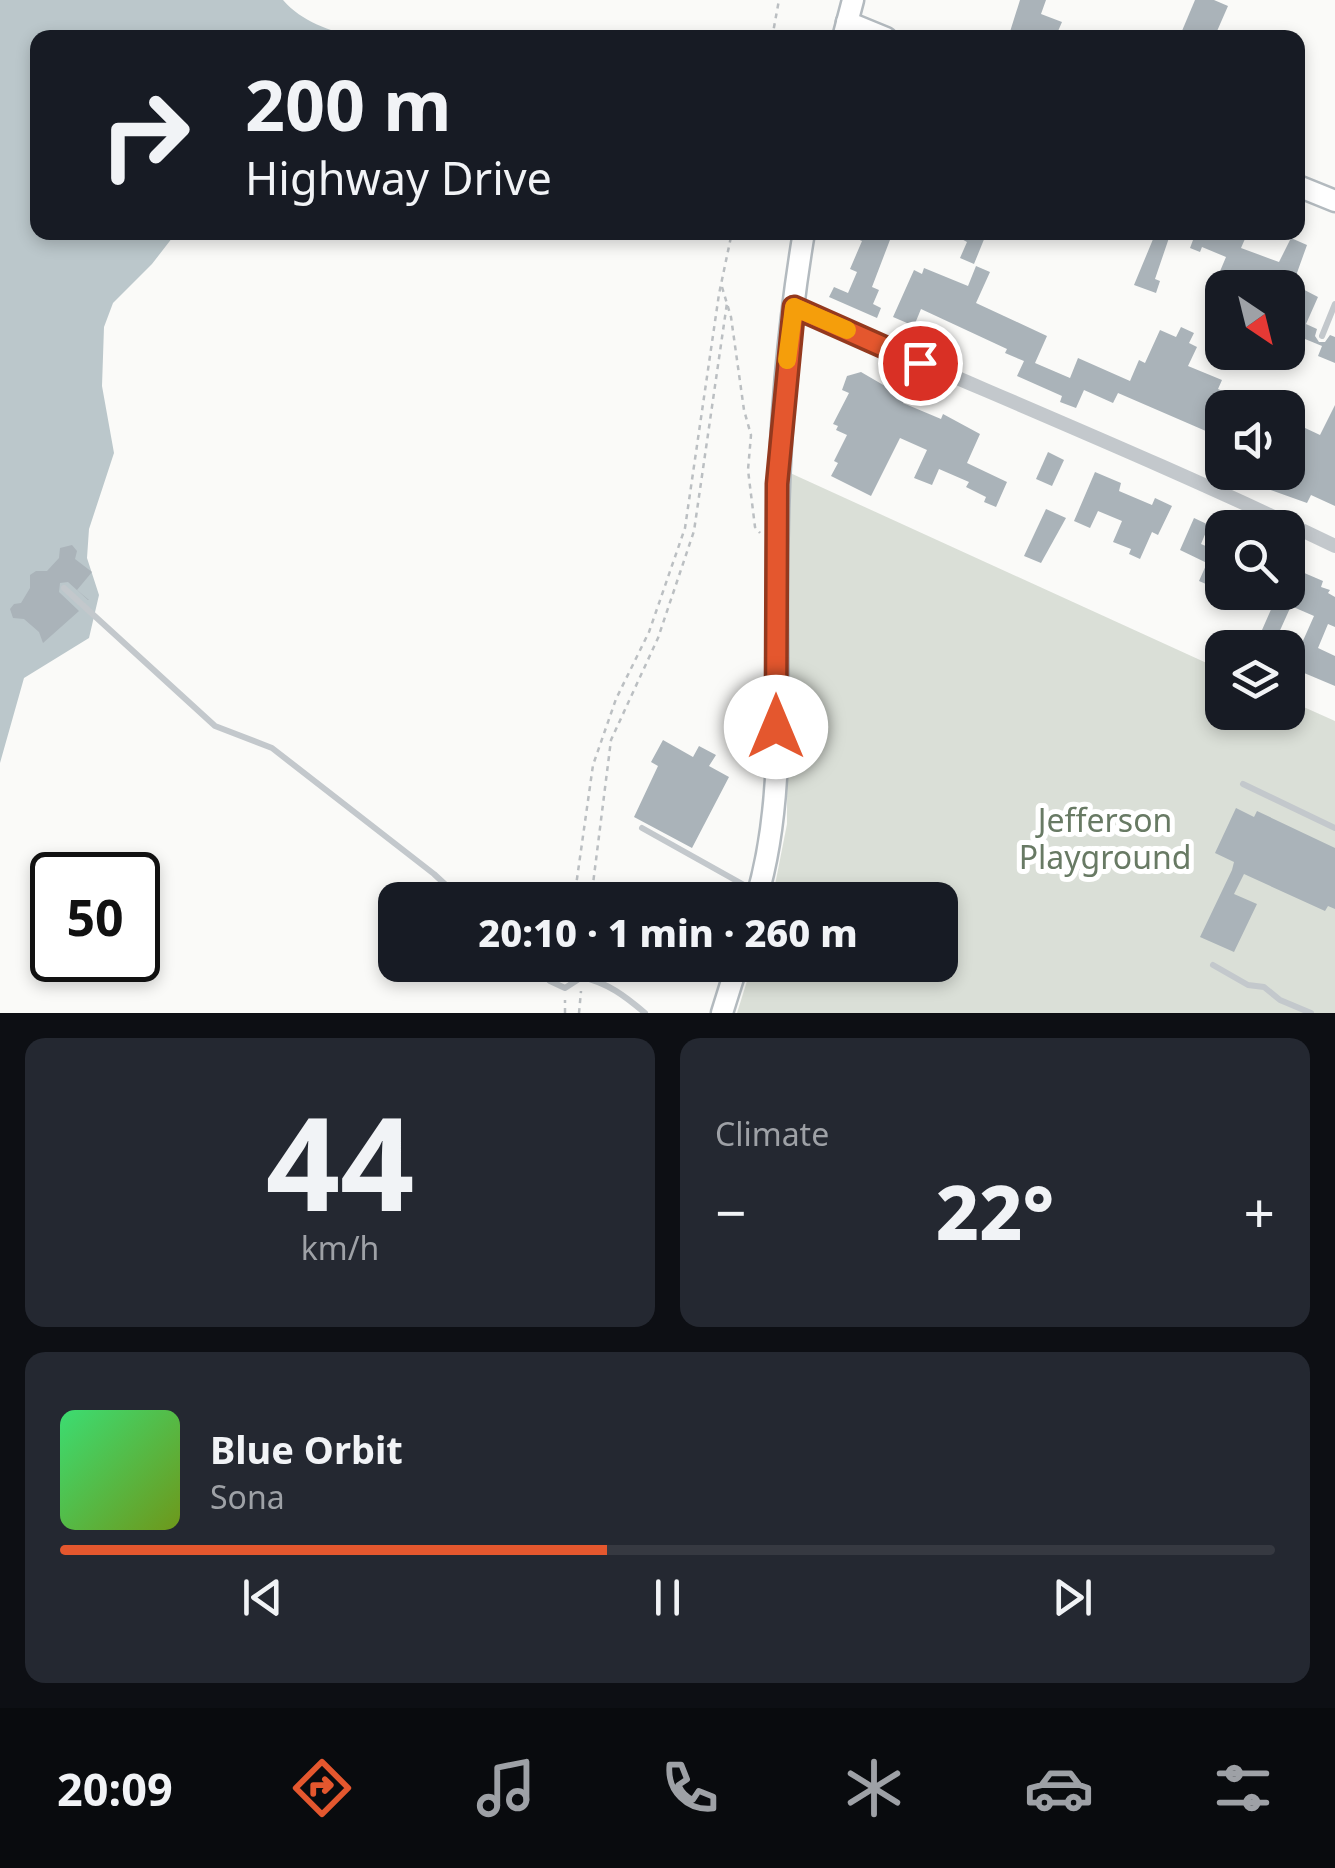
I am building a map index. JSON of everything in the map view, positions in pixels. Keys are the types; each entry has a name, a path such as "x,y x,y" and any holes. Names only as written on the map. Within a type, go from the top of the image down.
{"main road":[{"path":"845,30 852,0"},
{"path":"1305,189 1335,201"},
{"path":"760,882 770,827 775,762 783,398 803,240"},
{"path":"722,1013 731,982"}],"street":[{"path":"794,307 1203,482 1335,546"}],"lane":[{"path":"1322,336 1335,304"},
{"path":"64,588 216,726 272,748 443,882"},
{"path":"1243,784 1335,828"},
{"path":"642,828 733,882"},
{"path":"1213,965 1310,1013"},
{"path":"599,982 622,992 646,1013"}],"path":[{"path":"773,30 779,0"},
{"path":"577,882 593,765 616,699 650,632 685,528 730,240"},
{"path":"721,285 751,435 748,470 755,527 777,553"},
{"path":"593,882 612,740 658,638 694,530 727,303"}],"green space":[{"name":"Jefferson Playground","path":"788,472 1205,662 1205,730 1305,730 1305,708 1335,721 1335,1013 737,1013 747,982 958,982 958,882 776,882 787,824"}],"shaded area":[{"path":"0,0 283,0 299,14 332,30 30,30 30,240 171,240 113,303 104,327 102,386 114,453 89,529 87,558 99,595 89,638 24,678 0,763"}],"building":[{"path":"1020,0 1046,0 1041,14 1062,22 1058,30 1011,30"},
{"path":"1195,0 1214,0 1228,6 1218,30 1182,30"},
{"path":"890,240 872,287 879,290 873,304 881,308 877,318 829,297 834,287 848,293 857,272 850,269 862,241"},
{"path":"963,240 984,240 974,264 960,258 967,242"},
{"path":"1153,240 1168,240 1155,279 1160,281 1156,293 1134,285"},
{"path":"1193,240 1244,240 1241,248 1279,262 1290,240 1307,245 1298,270 1221,270 1226,257 1202,247 1200,252 1190,248"},
{"path":"976,266 990,272 976,303 1047,336 1035,363 1070,378 1078,358 1130,381 1139,360 1145,363 1160,330 1176,337 1181,327 1194,333 1189,343 1197,347 1188,366 1222,380 1220,390 1205,390 1205,431 1118,393 1113,403 1084,390 1076,408 1060,402 1062,396 1017,376 1024,361 1005,353 1007,349 921,309 914,326 893,317 914,270 922,274 924,268 968,286"},
{"path":"1305,290 1318,297 1306,324 1317,329 1315,336 1319,342 1325,342 1330,335 1335,337 1335,363 1318,356 1322,346 1305,339"},
{"path":"861,372 908,393 903,403 941,419 943,414 980,434 967,463 1007,482 996,507 966,487 969,482 939,469 932,485 914,478 927,450 900,438 871,496 831,476 847,435 833,424 849,393 842,390 847,376"},
{"path":"1335,405 1335,506 1311,495 1307,503 1271,490 1305,490 1305,428 1320,435"},
{"path":"1048,452 1064,460 1052,486 1036,479"},
{"path":"1095,472 1121,483 1119,491 1152,505 1155,498 1172,506 1158,535 1152,532 1140,559 1129,554 1131,549 1113,542 1122,521 1098,511 1090,528 1074,521"},
{"path":"1046,509 1066,518 1041,563 1024,556"},
{"path":"1194,518 1205,523 1201,544 1205,546 1205,562 1180,550"},
{"path":"72,545 77,551 75,559 92,572 77,590 89,600 88,600 68,582 60,583 59,592 79,611 43,643 39,632 24,619 13,618 10,609 21,603 30,588 30,575 47,571 59,558 60,548"},
{"path":"1305,573 1323,581 1321,587 1335,597 1335,627 1328,624 1318,648 1335,656 1335,686 1305,673 1305,636 1314,616 1300,610 1305,610"},
{"path":"1271,610 1289,610 1280,630 1262,630"},
{"path":"663,740 693,757 699,746 716,755 709,766 729,777 692,848 634,817 658,766 651,762"},
{"path":"1236,808 1254,817 1257,811 1335,848 1335,909 1328,906 1325,911 1244,874 1234,894 1257,904 1234,952 1200,937 1232,870 1234,862 1215,853"}],"slow traffic":[{"path":"787,360 794,307 847,330"}],"route":[{"path":"776,727 777,484 794,307 920,363"}]}
